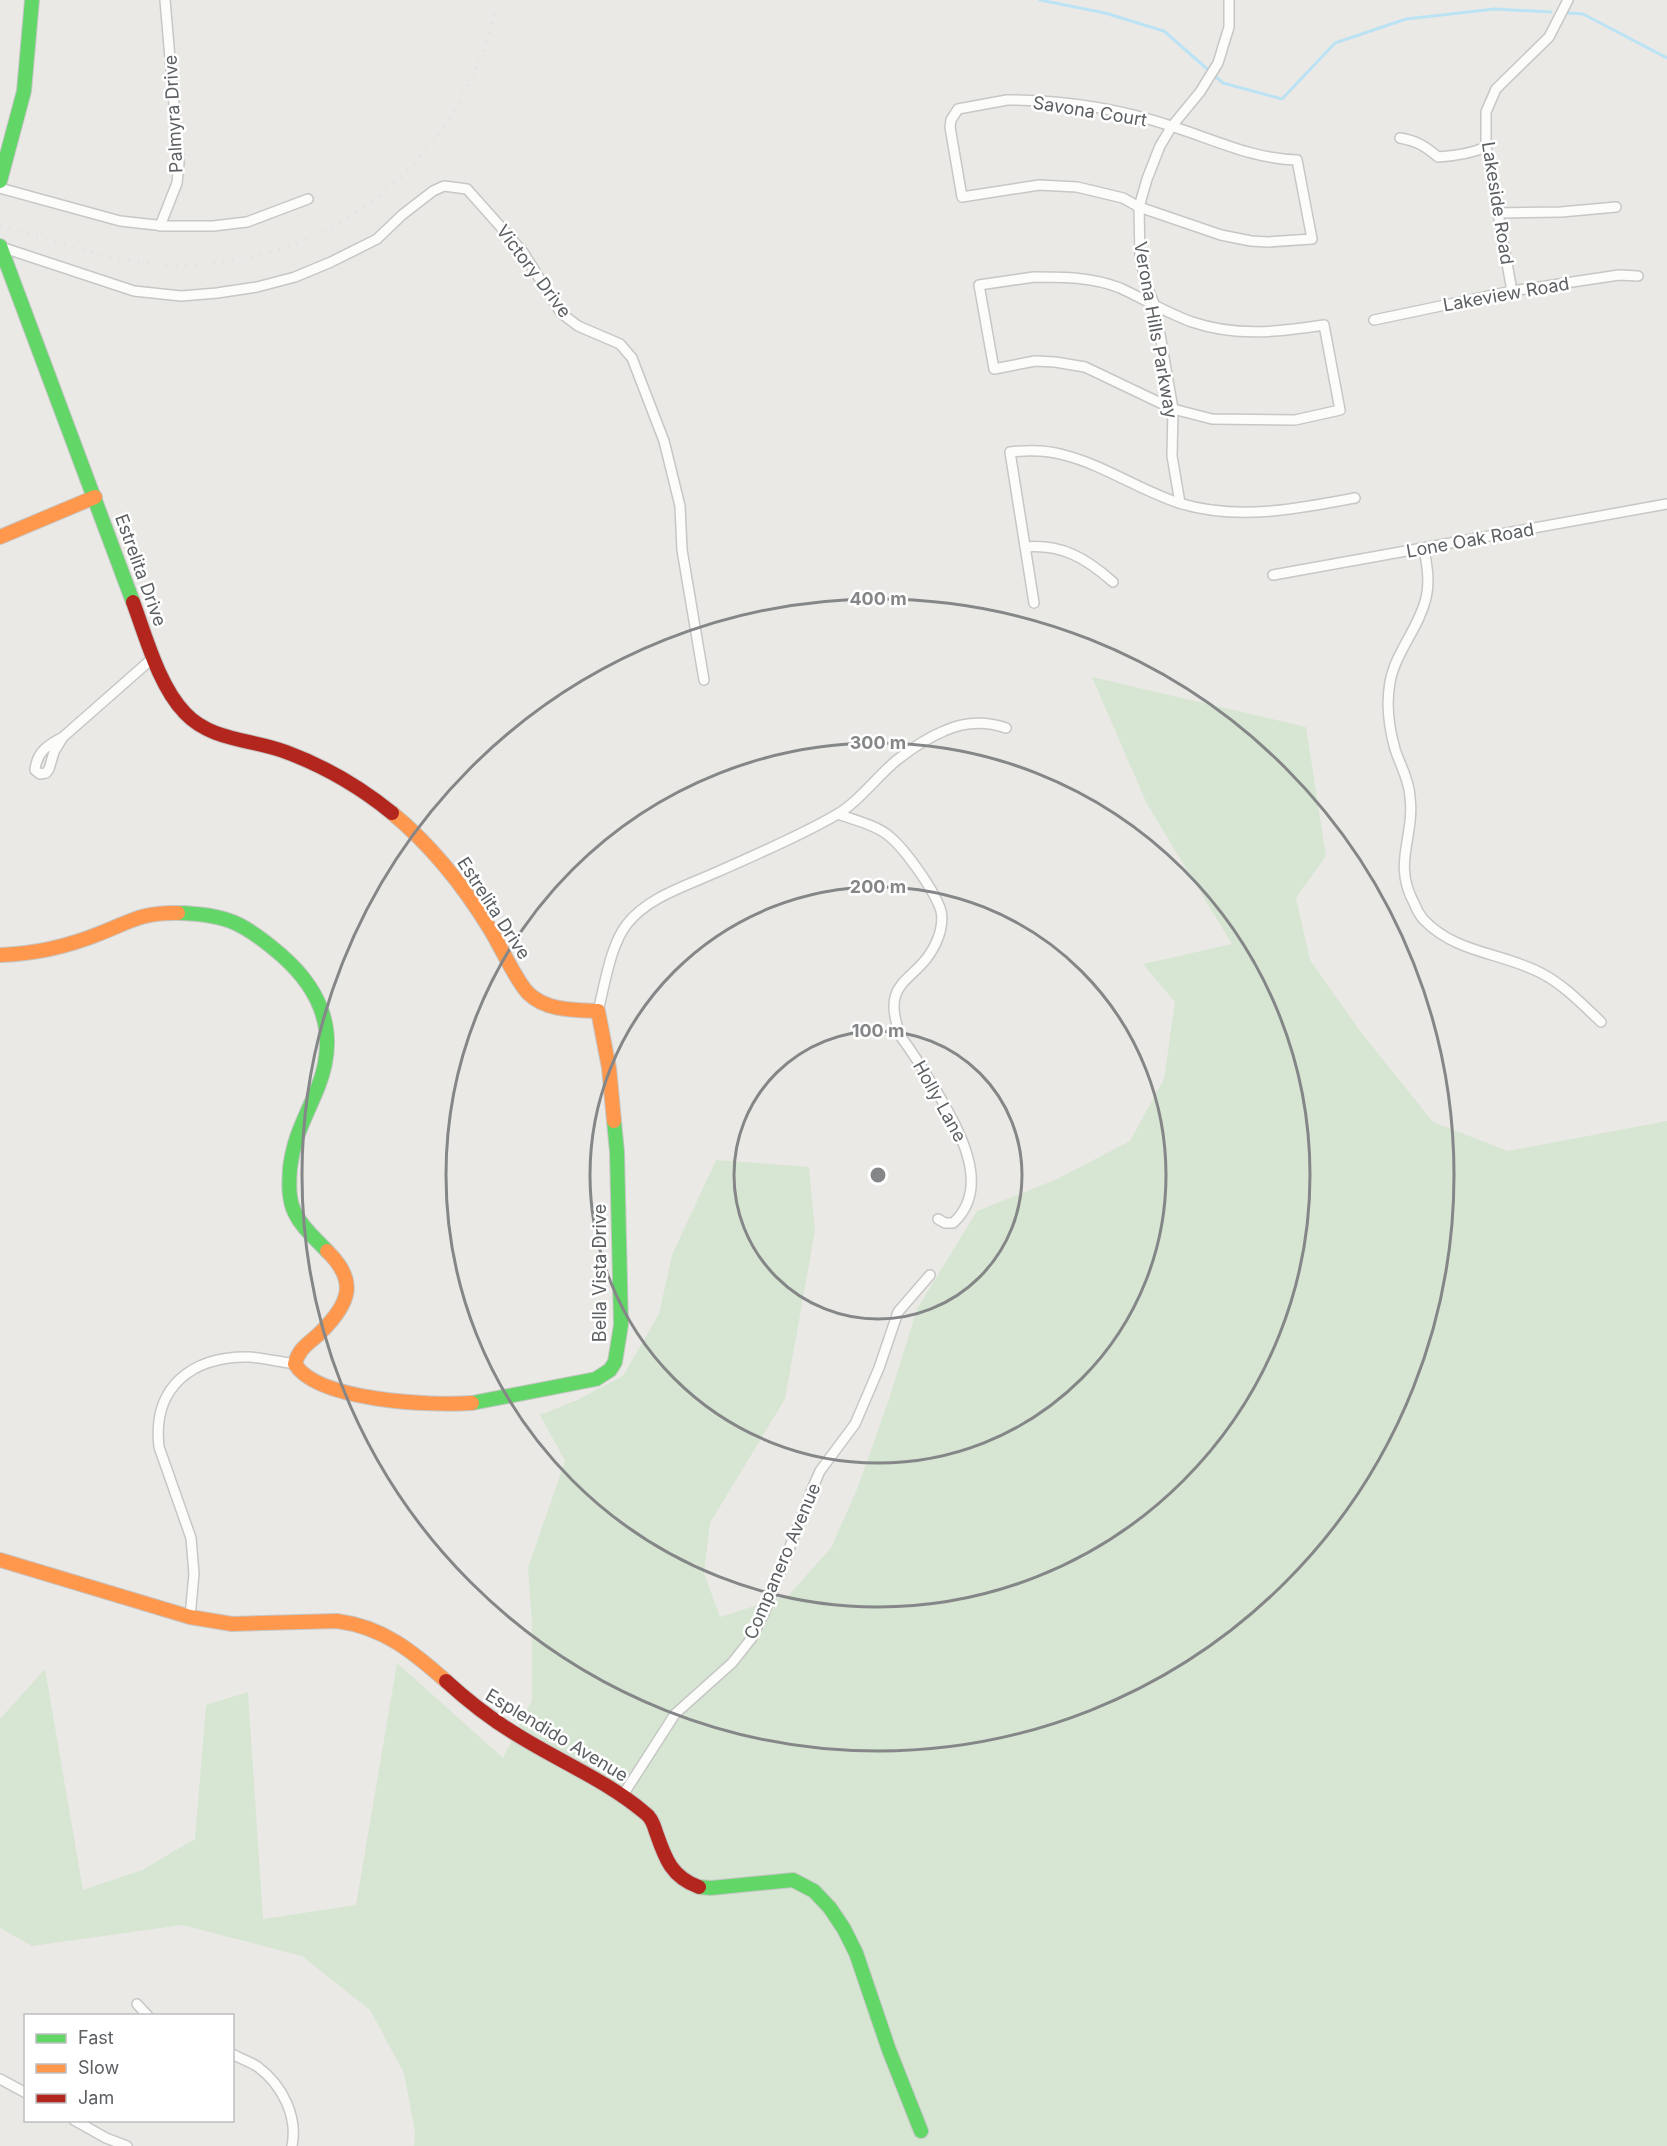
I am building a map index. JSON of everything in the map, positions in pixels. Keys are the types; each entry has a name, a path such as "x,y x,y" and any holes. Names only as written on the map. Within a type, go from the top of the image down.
{"street":[{"path":"0,181 25,82 32,0"},
{"name":"Palmyra Drive","path":"160,226 177,183 179,163 165,0"},
{"name":"Verona Hills Parkway","path":"1180,503 1172,456 1173,409 1155,306 1146,284 1140,257 1139,207 1160,146 1172,126 1200,92 1215,67 1229,27 1229,0"},
{"name":"Lakeside Road","path":"1512,291 1486,147 1486,112 1496,89 1549,37 1568,0"},
{"name":"Savona Court","path":"1139,207 1123,198 1077,187 1039,185 962,197 950,127 951,120 958,109 1007,100 1047,100 1125,114 1172,126"},
{"path":"1139,207 1221,235 1251,241 1312,239 1297,160 1276,160 1256,156 1172,126"},
{"path":"1400,138 1417,141 1438,157 1475,152 1486,147"},
{"name":"Victory Drive","path":"0,247 135,291 181,296 217,293 257,287 295,277 377,239 402,215 434,191 444,186 467,189 523,252 561,313 578,327 620,344 632,358 664,441 680,506 682,550 704,680"},
{"path":"0,188 120,221 160,226 213,226 247,222 308,199"},
{"path":"1498,213 1561,212 1616,207"},
{"name":"Estrelita Drive","path":"0,247 154,657 174,700 188,718 205,730 283,750 330,772 364,792 393,814 434,852 465,892 527,992 541,1003 561,1010 598,1011"},
{"name":"Lakeview Road","path":"1374,320 1512,291 1619,275 1638,276"},
{"path":"1034,277 1073,277 1120,288 1155,306 1193,322 1242,332 1277,332 1324,325 1340,410 1295,420 1212,419 1173,409 1085,367 1035,361 994,369 979,285 1034,277"},
{"path":"1034,603 1010,452 1063,454 1180,503 1227,513 1269,512 1356,498"},
{"path":"0,537 95,497"},
{"name":"Lone Oak Road","path":"1273,575 1667,504"},
{"path":"1025,548 1036,546 1074,553 1093,564 1113,582"},
{"path":"1424,549 1429,576 1426,598 1419,617 1399,652 1390,682 1388,716 1410,797 1411,819 1403,861 1408,894 1421,917 1440,935 1459,945 1541,973 1572,994 1601,1022"},
{"path":"63,736 154,657"},
{"path":"598,1011 612,954 627,924 654,900 778,845 838,814 855,801 897,760 945,730 989,722 1006,728"},
{"name":"Holly Lane","path":"838,814 887,834 898,844 919,873 941,913 940,930 934,946 923,962 896,990 893,1007 901,1036 957,1126 967,1152 972,1177 968,1203 961,1216 953,1223 945,1223 938,1219"},
{"path":"0,955 9,956 62,946 140,916 155,913 189,913 230,921 254,931 291,964 314,989 324,1014 326,1058 319,1085 299,1128 293,1152 290,1197 295,1216 304,1229 341,1264 347,1276 348,1287 341,1306 322,1331 299,1352 295,1364 249,1357 228,1359 206,1364 189,1372 170,1389 159,1413 157,1435 159,1447 191,1538 194,1574 190,1617"},
{"name":"Bella Vista Drive","path":"295,1364 301,1374 340,1391 383,1401 458,1404 596,1379 610,1370 615,1362 621,1325 616,1152 609,1068 598,1011"},
{"name":"Companero Avenue","path":"623,1795 675,1714 732,1664 751,1639 765,1611 813,1487 826,1464 855,1424 879,1368 898,1312 930,1275"},
{"name":"Esplendido Avenue","path":"0,1560 190,1617 232,1624 337,1621 375,1629 403,1644 482,1713 623,1795 648,1815 666,1863 684,1881 698,1887 711,1888 793,1880 801,1883 822,1897 849,1935 889,2051 921,2131"},
{"path":"137,2004 146,2014"},
{"path":"234,2055 258,2067 278,2086 291,2112 292,2146"},
{"path":"0,2079 24,2093"},
{"path":"76,2122 127,2146"}],"green space":[{"path":"1092,677 1306,727 1326,856 1296,898 1310,960 1360,1031 1433,1122 1508,1151 1667,1121 1667,2146 414,2146 415,2132 404,2073 370,2010 302,1956 182,1925 32,1946 0,1928 0,1719 45,1669 83,1890 142,1870 195,1839 206,1705 248,1692 263,1919 356,1905 397,1663 503,1758 532,1700 532,1623 528,1568 565,1461 540,1415 577,1400 623,1376 659,1314 672,1255 716,1160 809,1167 815,1231 785,1399 710,1523 704,1573 720,1617 789,1595 831,1548 858,1487 917,1309 977,1211 1057,1179 1130,1141 1164,1079 1175,1002 1143,964 1232,944 1147,804"}],"waterway":[{"path":"1040,0 1105,13 1164,31 1223,83 1282,99 1335,43 1406,19 1495,9 1551,12"},
{"path":"1568,13 1583,14 1667,58"}],"railway":[{"path":"0,226 120,259 170,265 195,265 250,258 302,241 349,217 392,185 429,146 459,102 482,53 497,0"}],"traffic: fast":[{"path":"0,181 24,91 32,0"},
{"path":"0,246 133,602"},
{"path":"178,913 209,915 234,922 245,928 267,943 295,968 316,998 323,1014 327,1049 318,1087 294,1146 290,1168 290,1191 291,1202 298,1218 327,1251"},
{"path":"472,1403 596,1379 610,1370 615,1362 621,1325 617,1152 614,1121"},
{"path":"699,1887 711,1888 793,1880 814,1891 830,1908 856,1953 889,2050 921,2131"}],"traffic: slow":[{"path":"0,537 95,497"},
{"path":"392,813 420,839 458,882 490,929 513,972 528,993 535,999 552,1006 570,1010 598,1011 609,1068 614,1121"},
{"path":"0,955 26,953 64,945 146,916 178,913"},
{"path":"327,1251 343,1272 346,1282 344,1302 331,1321 302,1349 295,1364 307,1376 326,1386 350,1393 404,1402 472,1403"},
{"path":"0,1560 190,1617 232,1624 337,1621 353,1624 396,1642 446,1681"}],"traffic: jam":[{"path":"133,602 154,660 168,689 176,702 195,722 219,734 286,752 314,764 367,794 392,813"},
{"path":"446,1681 499,1724 600,1781 647,1815 651,1819 663,1850 675,1872 689,1883 699,1887"}]}
